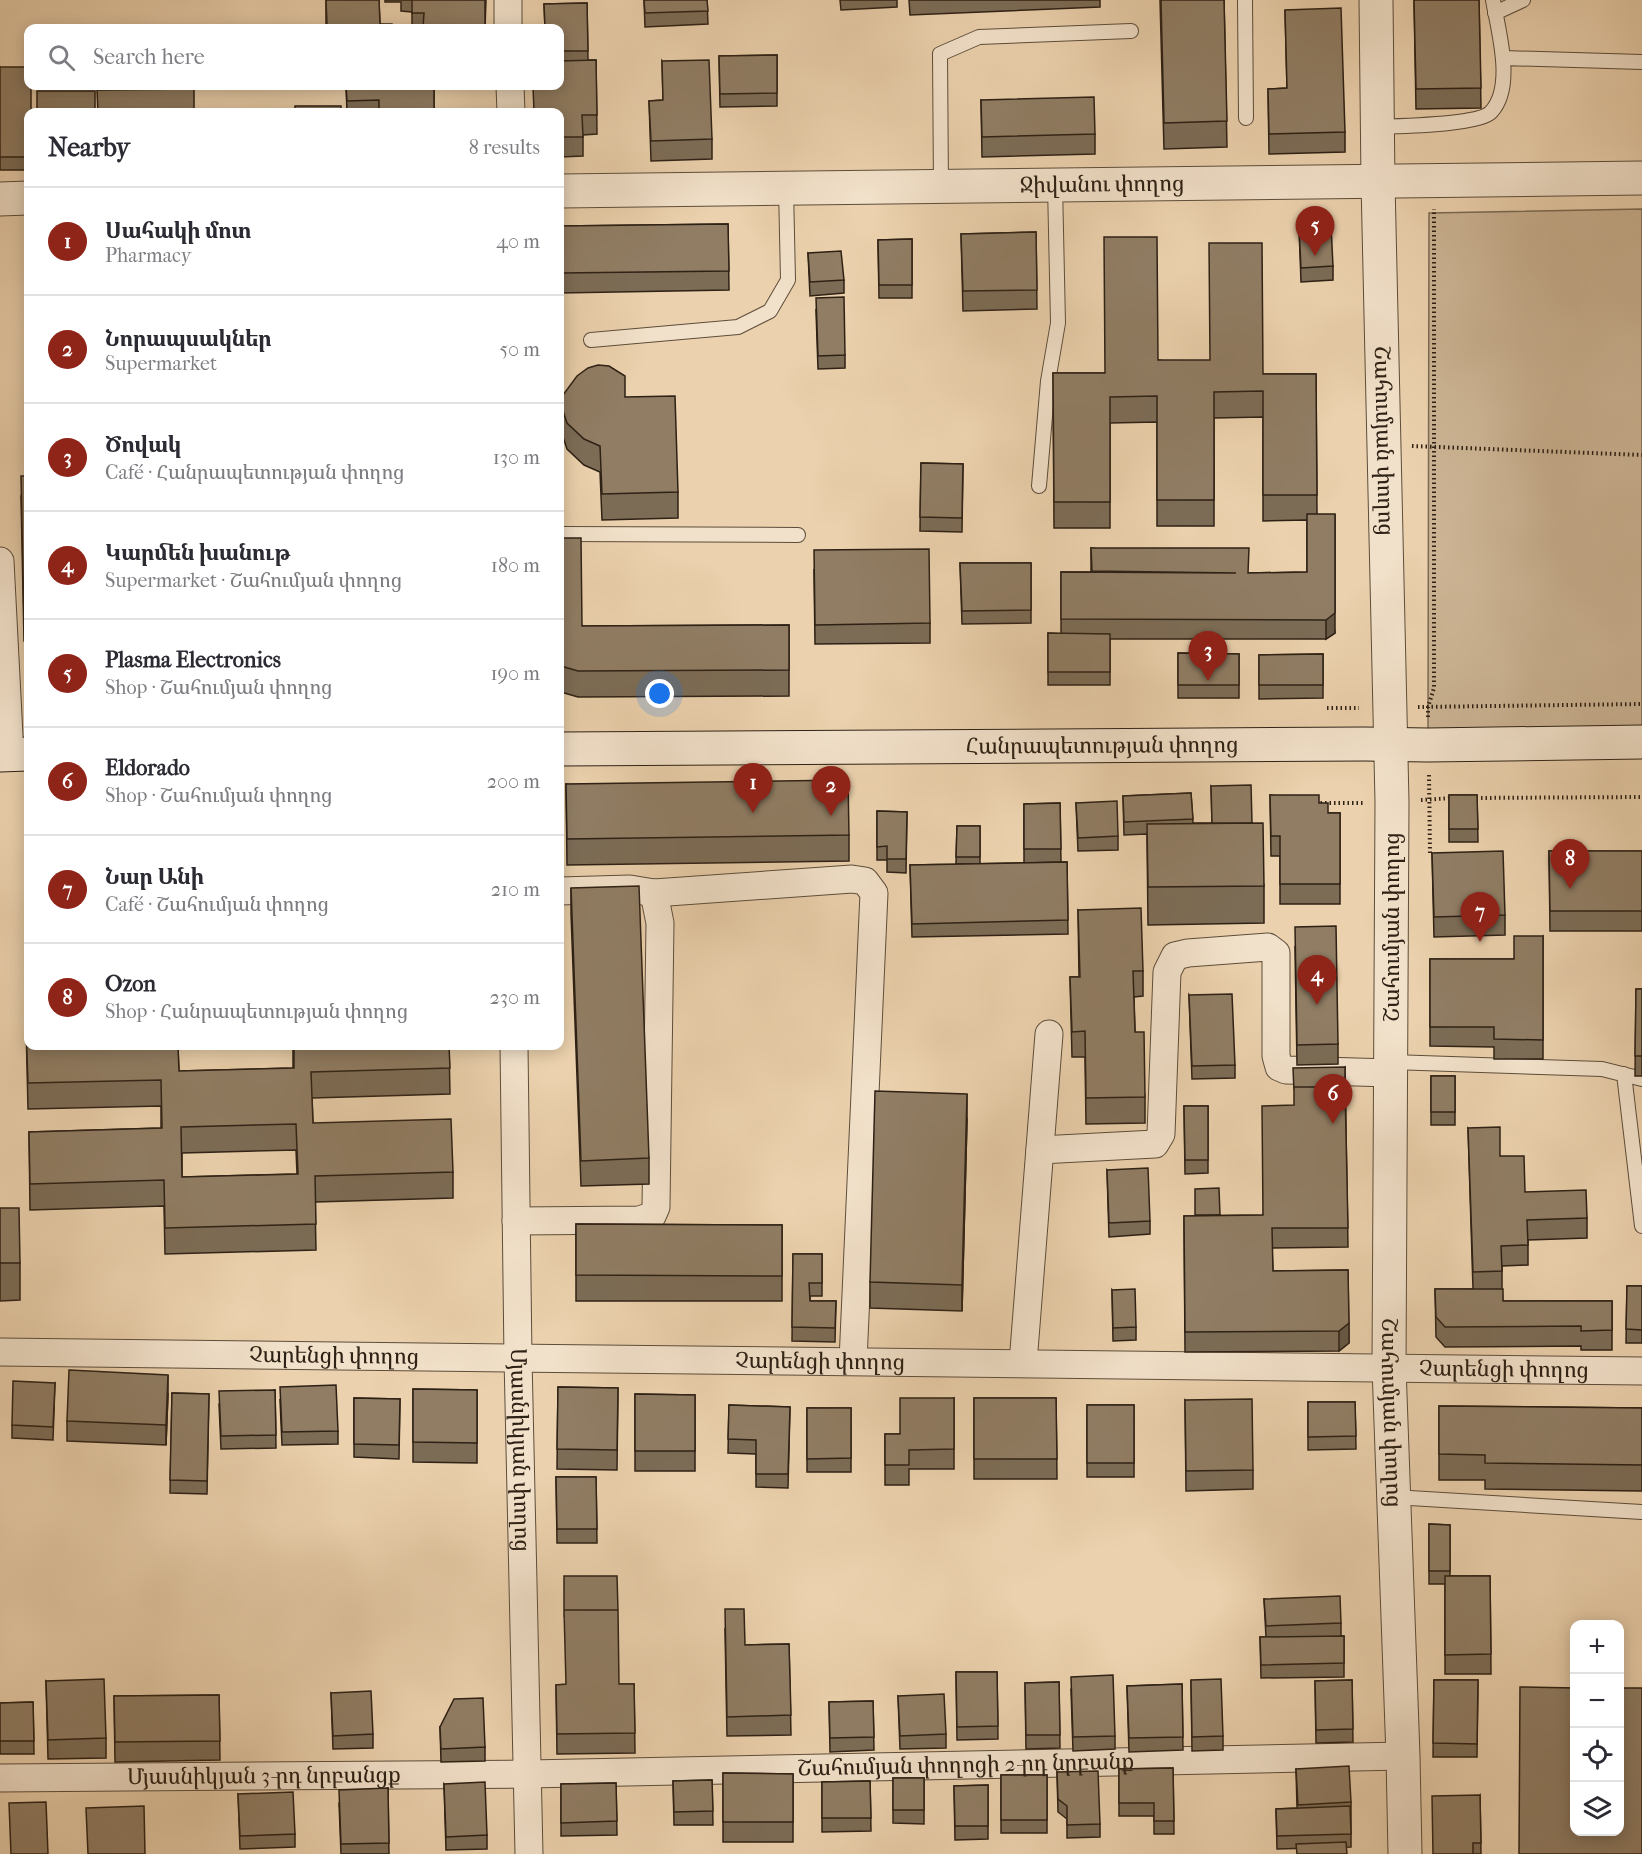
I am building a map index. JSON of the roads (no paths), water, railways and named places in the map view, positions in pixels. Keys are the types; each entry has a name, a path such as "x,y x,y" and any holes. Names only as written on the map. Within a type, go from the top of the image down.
{"street":[{"path":"508,0 508,24"},
{"name":"Շահումյան փողոց","path":"1376,0 1392,814 1389,1367 1405,1854"},
{"path":"510,90 511,108"},
{"name":"Ջիվանու փողոց","path":"564,191 1642,178"},
{"path":"0,199 24,198"},
{"path":"0,561 1,606 13,755"},
{"name":"Հանրապետության փողոց","path":"564,749 1642,742"},
{"path":"564,891 630,889 654,893 852,879 865,880 874,893 853,1361"},
{"path":"516,1221 639,1220 652,1216 656,1207 660,923 654,893"},
{"path":"1040,1150 1155,1144 1161,1134 1167,972 1175,956 1269,947 1276,953 1276,1056 1279,1067 1286,1070 1391,1067"},
{"path":"1023,1363 1048,1034"},
{"name":"Մյասնիկյան փողոց","path":"514,1050 529,1854"},
{"name":"Չարենցի փողոց","path":"0,1352 1642,1371"},
{"name":"Շահումյան փողոցի 2-րդ նրբանք","path":"528,1774 1403,1756"},
{"name":"Մյասնիկյան 3-րդ նրբանցք","path":"0,1778 528,1774"}],"lane":[{"path":"1245,0 1246,118"},
{"path":"1378,127 1472,121 1491,113 1501,96 1503,58 1494,7 1523,0"},
{"path":"941,187 940,54 980,38 1131,31"},
{"path":"1503,58 1642,62"},
{"path":"1039,486 1048,381 1058,323 1055,185"},
{"path":"591,339 738,327 770,311 788,280 786,188"},
{"path":"564,534 798,535"},
{"path":"1391,1067 1602,1069 1642,1079"},
{"path":"1624,1074 1642,1226"},
{"path":"1394,1497 1642,1512"}],"place":[{"name":"Plasma Electronics","path":"1315,256"},
{"name":"Ծովակ","path":"1208,681"},
{"name":"Սահակի մոտ","path":"753,813"},
{"name":"Նորապսակներ","path":"831,816"},
{"name":"Ozon","path":"1570,889"},
{"name":"Նար Անի","path":"1480,942"},
{"name":"Կարմեն խանութ","path":"1317,1005"},
{"name":"Eldorado","path":"1333,1124"}]}
